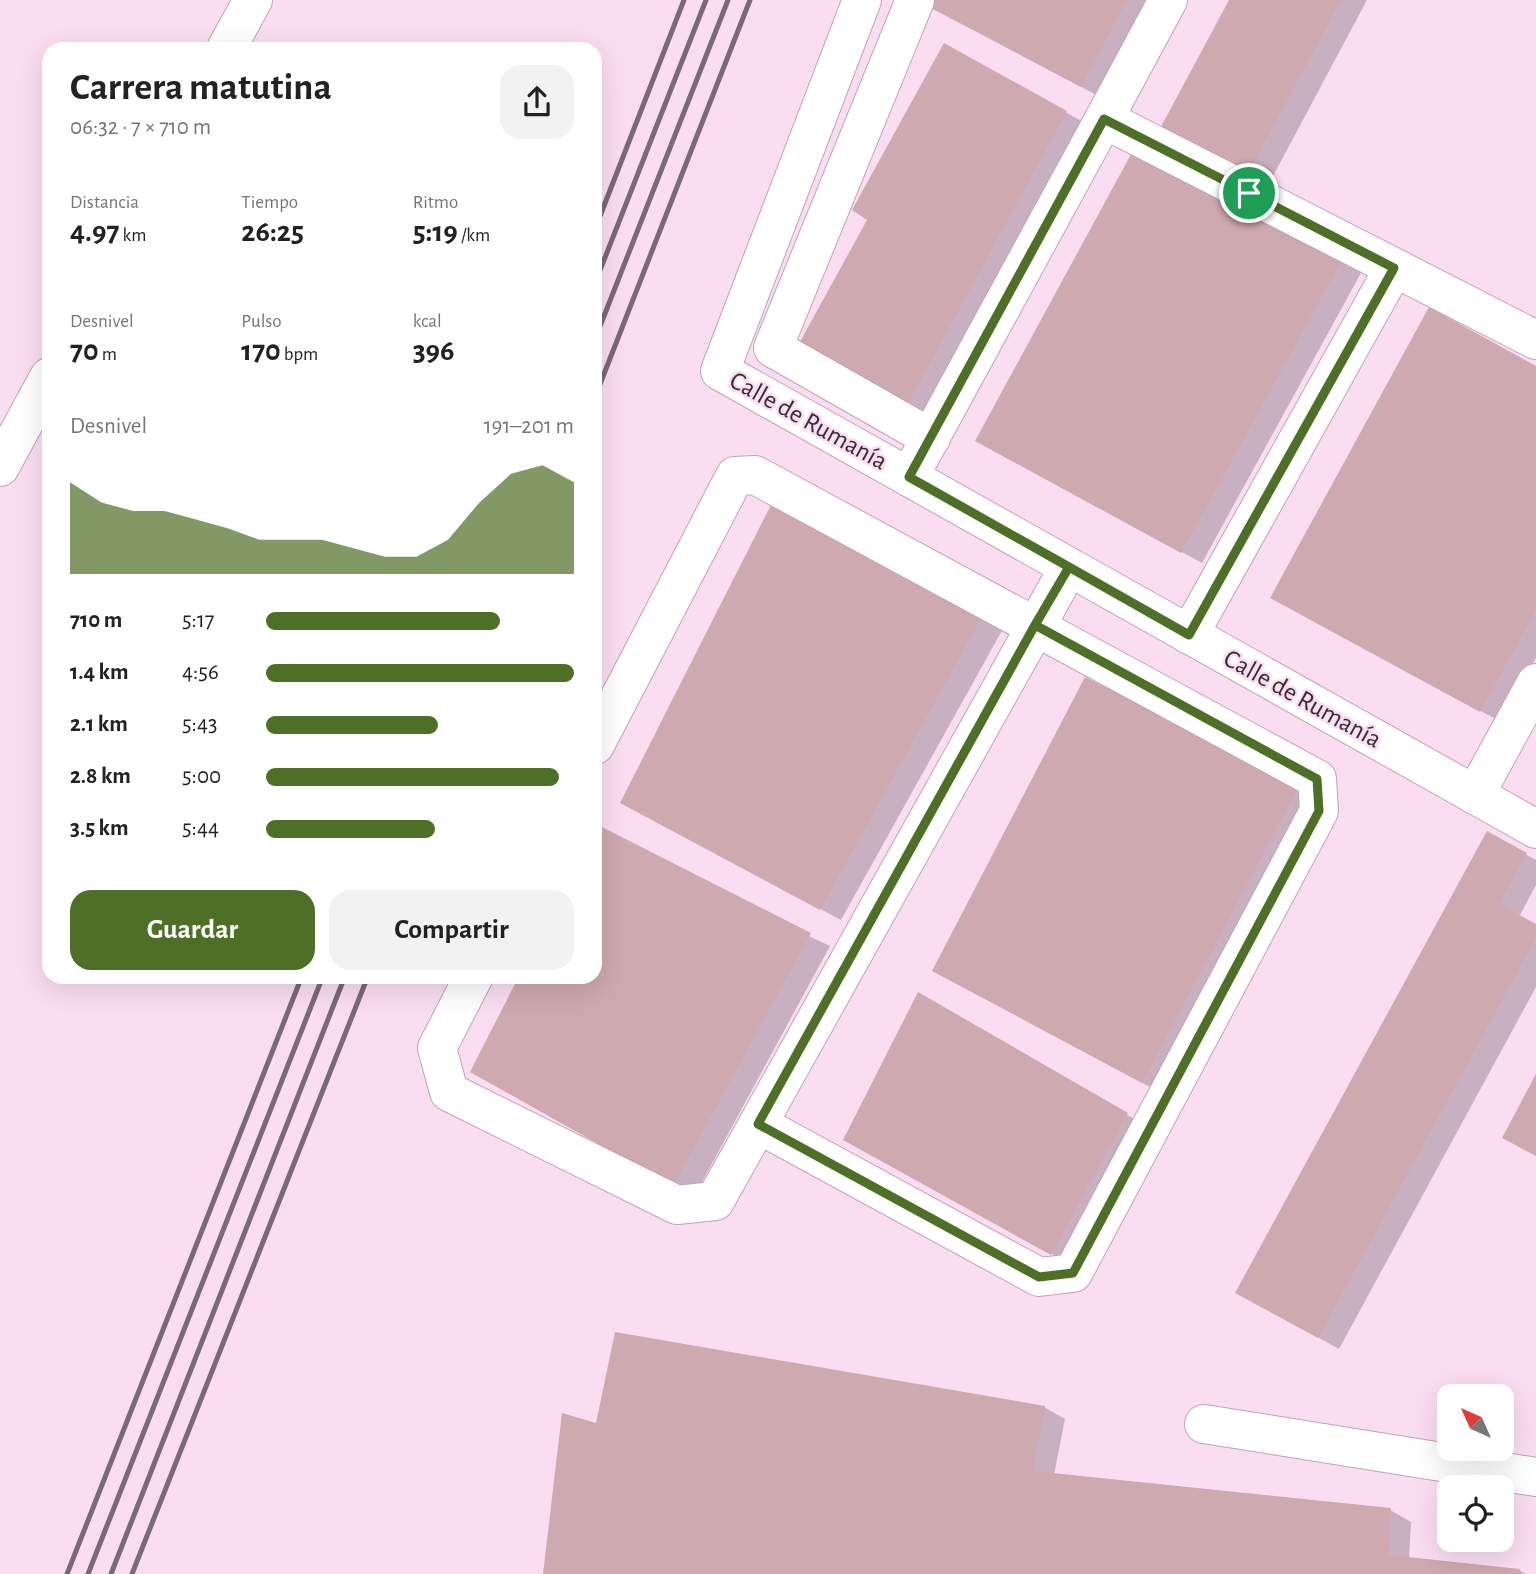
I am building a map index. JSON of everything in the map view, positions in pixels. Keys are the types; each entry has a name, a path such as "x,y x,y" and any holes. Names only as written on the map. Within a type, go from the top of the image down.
{"street":[{"path":"230,42 253,0"},
{"name":"Calle de Rumanía","path":"862,0 720,370 1536,829"},
{"path":"915,0 773,348 931,438"},
{"path":"909,477 1168,0"},
{"path":"1104,119 1536,340"},
{"path":"1189,635 1394,268"},
{"path":"0,467 42,390"},
{"path":"602,732 735,476 755,475 1317,779 1319,811 1073,1273 1039,1277 758,1124"},
{"path":"470,984 437,1048 449,1092 677,1205 715,1201 1069,567"},
{"path":"1475,795 1522,745 1536,683"},
{"path":"1204,1424 1536,1477"}],"building":[{"path":"933,0 1127,0 1081,87 929,7"},
{"path":"1229,0 1341,0 1243,183 1156,136"},
{"path":"944,43 1067,111 905,409 796,349 867,220 852,210"},
{"path":"1135,147 1342,260 1181,553 975,441"},
{"path":"1429,307 1536,366 1536,610 1480,712 1270,598"},
{"path":"774,499 984,613 820,910 620,803"},
{"path":"1085,677 1300,784 1142,1083 932,971"},
{"path":"602,827 811,933 673,1186 470,1072 515,984 602,984"},
{"path":"1487,831 1527,853 1499,904 1536,924 1536,938 1318,1338 1235,1293"},
{"path":"918,992 1128,1113 1051,1255 843,1140"},
{"path":"1536,1074 1536,1156 1502,1138"},
{"path":"615,1332 1045,1406 1033,1471 1391,1508 1389,1555 1520,1569 1519,1574 543,1574 562,1413 596,1423"}],"railway":[{"path":"602,211 684,0"},
{"path":"602,265 706,0"},
{"path":"602,321 728,0"},
{"path":"602,379 750,0"},
{"path":"67,1574 299,984"},
{"path":"88,1574 320,984"},
{"path":"111,1574 342,984"},
{"path":"132,1574 365,984"}],"route":[{"path":"1249,193 1104,119 909,477 1069,567 1035,625 1317,779 1319,811 1073,1273 1039,1277 758,1124 1035,625 1069,567 1189,635 1394,268 1249,193"}]}
